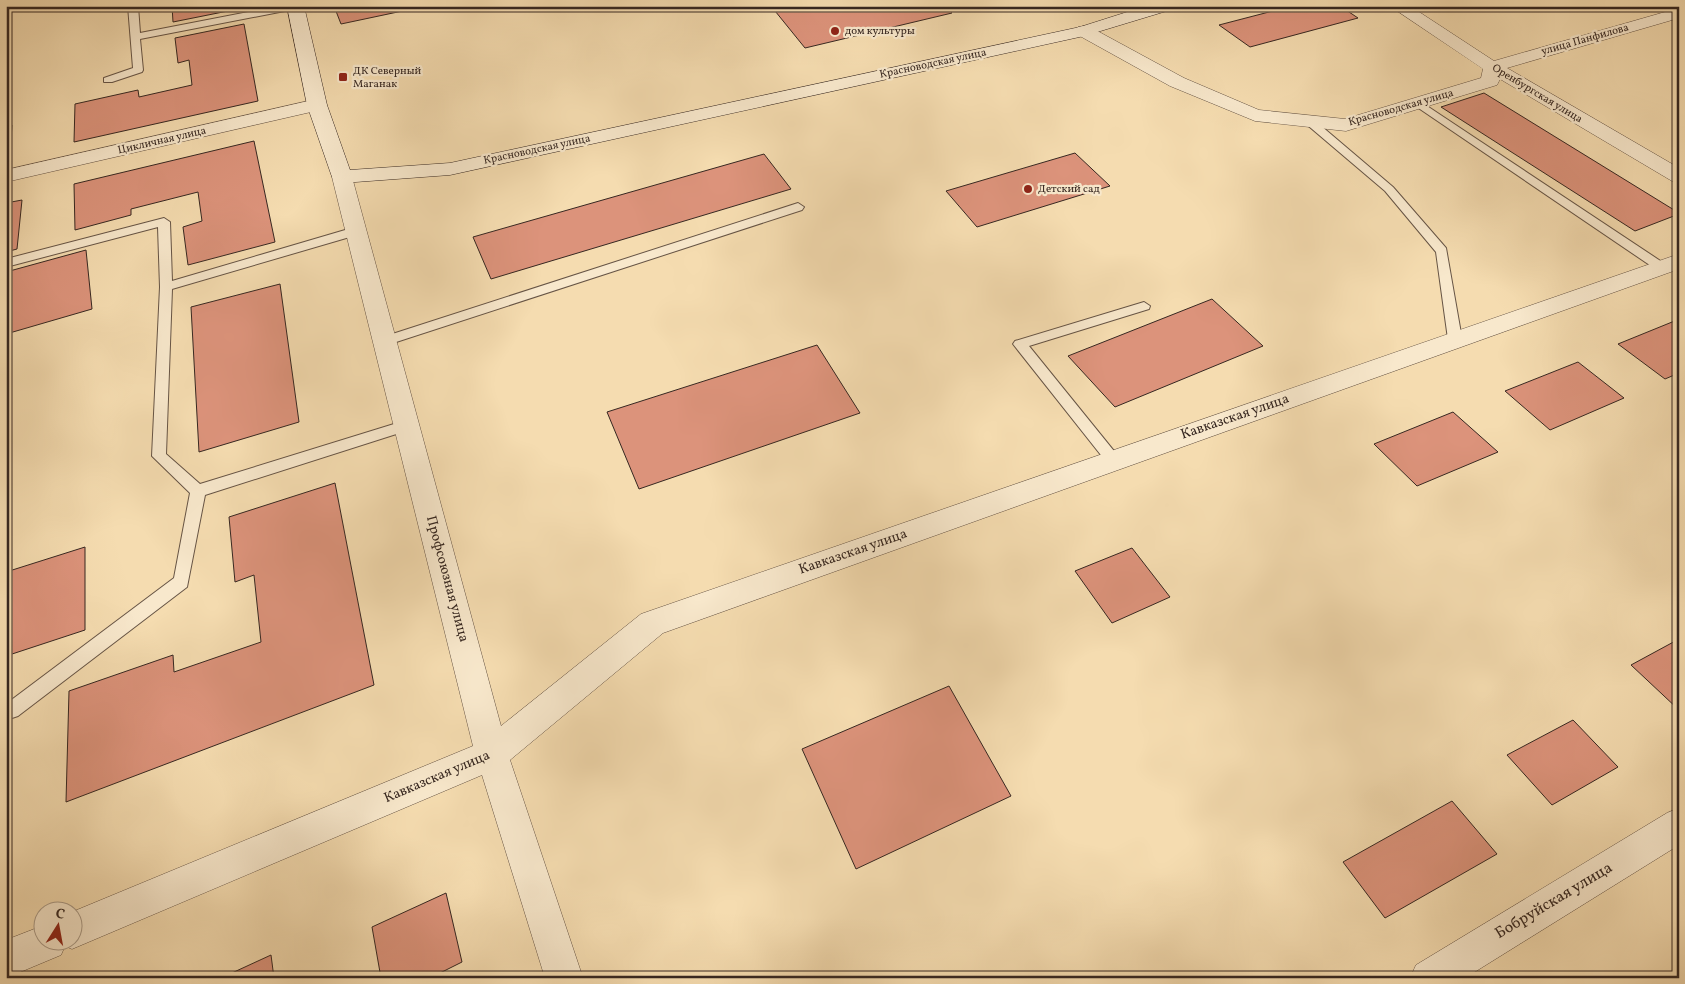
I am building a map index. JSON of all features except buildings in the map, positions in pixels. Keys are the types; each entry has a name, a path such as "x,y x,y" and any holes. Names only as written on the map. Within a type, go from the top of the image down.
{"street":[{"name":"Профсоюзная улица","path":"295,6 317,105 342,177 492,754 564,978"},
{"path":"1084,31 1164,6"},
{"name":"Оренбургская улица","path":"1398,6 1492,67 1679,177"},
{"name":"улица Панфилова","path":"1492,67 1679,13"},
{"name":"Красноводская улица","path":"342,177 450,169 1084,31 1169,78 1255,115 1346,125 1490,81 1492,67"},
{"name":"Цикличная улица","path":"6,176 317,105"},
{"name":"Кавказская улица","path":"82,927 492,754 652,623 1670,264"},
{"name":"Бобруйская улица","path":"1429,978 1679,825"},
{"path":"6,959 32,948"}],"lane":[{"path":"108,80 138,70 133,6"},
{"path":"135,37 295,6"},
{"path":"1418,103 1670,264"},
{"path":"1309,121 1389,189 1442,251 1455,340"},
{"path":"385,341 798,207"},
{"path":"6,263 164,222 166,287 159,456 198,490"},
{"path":"166,287 356,231"},
{"path":"1113,460 1020,344 1144,306"},
{"path":"198,490 406,425"},
{"path":"6,712 12,710 181,582 198,490"}],"place":[{"name":"дом культуры","path":"835,31"},
{"name":"ДК Северный Маганак","path":"343,77"},
{"name":"Детский сад","path":"1028,189"}]}
